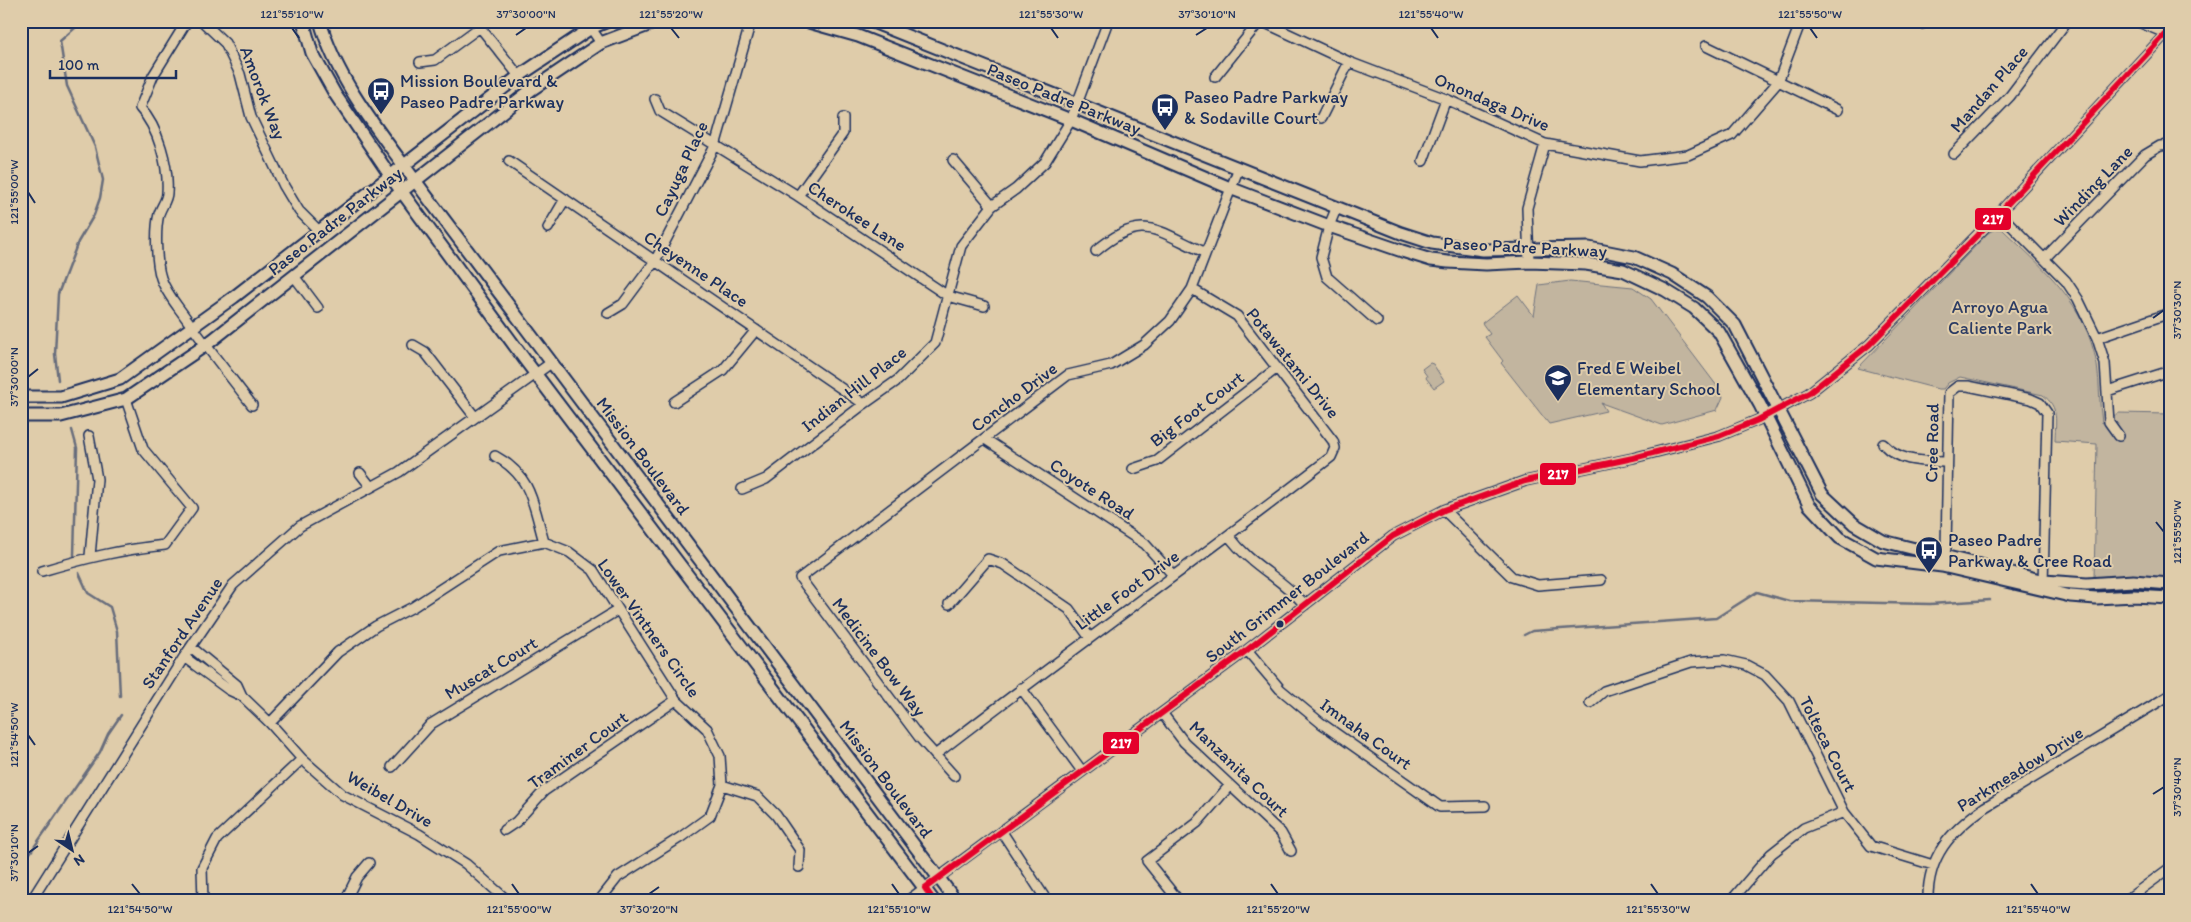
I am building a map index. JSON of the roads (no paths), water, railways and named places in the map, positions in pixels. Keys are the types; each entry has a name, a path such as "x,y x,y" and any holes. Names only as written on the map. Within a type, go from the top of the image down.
{"main road":[{"name":"Mission Boulevard","path":"303,21 312,53 330,86 401,191 535,374 934,901"},
{"name":"Mission Boulevard","path":"320,21 326,42 342,76 404,166 956,901"},
{"name":"Paseo Padre Parkway","path":"21,397 60,397 120,379 193,328 320,232 519,76 588,25 608,21"},
{"name":"Paseo Padre Parkway","path":"21,416 61,416 126,399 206,345 531,90 601,43 658,21"},
{"name":"Paseo Padre Parkway","path":"805,21 858,36 1071,120 1230,188 1329,226 1431,260 1486,264 1529,262 1586,264 1623,270 1665,290 1694,308 1719,332 1766,416 1809,504 1840,538 1876,558 1943,561"},
{"name":"Paseo Padre Parkway","path":"870,21 1238,170 1401,233 1441,244 1483,250 1589,248 1634,257 1672,274 1707,297 1734,325 1822,494 1854,524 1883,541 1943,561 2043,586 2070,596 2170,598"},
{"name":"Paseo Padre Parkway","path":"2043,586 2133,581 2170,584"}],"street":[{"path":"187,21 153,76 140,108 159,138 166,175 167,194 159,215 157,248 161,278 172,299 252,405"},
{"name":"Amorok Way","path":"202,21 225,43 240,74 251,116 284,186 299,211 320,232"},
{"name":"Cayuga Place","path":"608,313 623,304 655,261 715,146 751,21"},
{"name":"Indian Hill Place","path":"742,489 766,479 898,380 935,343 961,246 992,206 1016,189 1045,162 1071,120 1108,21"},
{"path":"1214,77 1260,21"},
{"name":"Onondaga Drive","path":"1260,21 1349,62 1446,99 1545,144 1640,161 1688,155 1732,135 1778,82 1801,21"},
{"name":"Mandan Place","path":"1954,154 2010,96 2067,21"},
{"path":"2136,21 2169,32"},
{"path":"420,62 435,60 478,24 519,76"},
{"path":"588,25 601,43"},
{"name":"South Grimmer Boulevard","path":"907,901 1247,650 1393,536 1444,510 1524,482 1717,437 1779,410 1827,380 1869,345 1999,213 2120,81 2169,32"},
{"path":"1706,46 1838,110"},
{"path":"1321,118 1349,62"},
{"name":"Cherokee Lane","path":"655,99 660,111 798,196 948,296 984,306"},
{"path":"1423,161 1446,99"},
{"path":"798,196 843,133 843,118"},
{"path":"1529,262 1527,208 1545,144"},
{"name":"Winding Lane","path":"2044,259 2145,155 2160,146 2170,145"},
{"path":"953,160 992,206"},
{"name":"Cheyenne Place","path":"509,161 864,404"},
{"name":"Concho Drive","path":"800,578 1068,375 1111,365 1144,345 1170,321 1192,289 1204,252 1238,170"},
{"path":"548,228 565,199"},
{"path":"1336,209 1329,226 1321,257 1327,277 1377,321"},
{"path":"1999,213 2066,282 2078,299 2097,338 2105,363 2109,422 2119,436"},
{"path":"1096,251 1130,228 1145,228 1157,231 1204,252"},
{"path":"294,276 318,308"},
{"name":"Potawatami Drive","path":"1192,289 1237,316 1333,441 1335,448"},
{"path":"2097,338 2170,313"},
{"path":"674,402 723,370 756,330"},
{"path":"413,345 425,352 475,417"},
{"name":"Stanford Avenue","path":"31,901 184,657 233,585 274,546 300,526 399,472 551,363"},
{"name":"Big Foot Court","path":"1133,469 1157,461 1277,368"},
{"path":"2107,391 2170,371"},
{"name":"Cree Road","path":"1943,561 1946,548 1949,393 1958,386 1968,386 2031,399 2045,407 2048,420 2043,586"},
{"path":"42,572 90,556 120,550 165,545 192,508 143,448 126,399"},
{"path":"89,436 97,478 90,556"},
{"name":"Coyote Road","path":"985,439 1145,544 1173,575"},
{"path":"1883,444 1891,453 1908,460 1947,462"},
{"name":"Little Foot Drive","path":"935,755 1021,688 1173,575 1229,536 1331,457 1335,448"},
{"path":"270,723 338,652 376,626 413,607 499,551 544,542 526,483 508,463 494,456"},
{"path":"360,473 371,486"},
{"path":"1444,510 1512,577 1538,585 1601,580"},
{"path":"1229,536 1248,559 1289,588 1305,605"},
{"name":"Lower Vintners Circle","path":"544,542 569,552 593,570 676,700 707,729 720,756 722,785 710,816 682,837 618,877 600,901"},
{"path":"949,604 988,559 1003,564 1069,609 1090,638"},
{"name":"Medicine Bow Way","path":"800,578 919,737 954,776"},
{"name":"Muscat Court","path":"392,767 431,724 618,610"},
{"name":"Weibel Drive","path":"191,647 237,685 242,696"},
{"name":"Imnaha Court","path":"1247,650 1280,689 1321,723 1440,806 1484,806"},
{"name":"Weibel Drive","path":"184,657 229,690 242,696 270,723 302,759 343,795 419,834 466,864 502,899"},
{"name":"Tolteca Court","path":"1590,703 1604,691 1691,662 1724,660 1746,665 1765,674 1790,701 1844,812 1871,846 1933,865"},
{"path":"1021,688 1082,771"},
{"name":"Parkmeadow Drive","path":"1928,901 1933,865 1947,840 1963,823 1985,807 2170,695"},
{"name":"Traminer Court","path":"504,830 516,822 544,791 676,700"},
{"name":"Manzanita Court","path":"1162,713 1184,742 1281,833 1290,851"},
{"path":"201,900 202,868 217,839 302,759"},
{"path":"722,785 757,796 776,815 800,850 800,866"},
{"path":"1179,901 1147,861 1197,823 1230,786"},
{"path":"1731,901 1771,854 1804,828 1844,812"},
{"path":"1002,832 1047,901"},
{"path":"345,901 357,876 369,863"},
{"path":"2125,901 2170,868"}],"waterway":[{"path":"58,380 55,354 58,294 78,242 94,215 100,198 103,180 95,147 67,86 60,41 83,21"},
{"path":"72,430 77,448 74,555"},
{"path":"79,573 88,593 110,607 117,631 120,696"},
{"path":"1524,635 1532,631 1716,618 1757,592 1789,601 1930,604 1990,600"},
{"path":"21,866 100,752 108,734 121,715"}],"place":[{"name":"Mission Boulevard & Paseo Padre Parkway","path":"381,115"},
{"name":"Paseo Padre Parkway & Sodaville Court","path":"1165,131"},
{"name":"Fred E Weibel Elementary School","path":"1558,402"},
{"name":"Paseo Padre Parkway & Cree Road","path":"1929,574"}],"park label":[{"name":"Arroyo Agua Caliente Park","path":"2000,317"}]}
